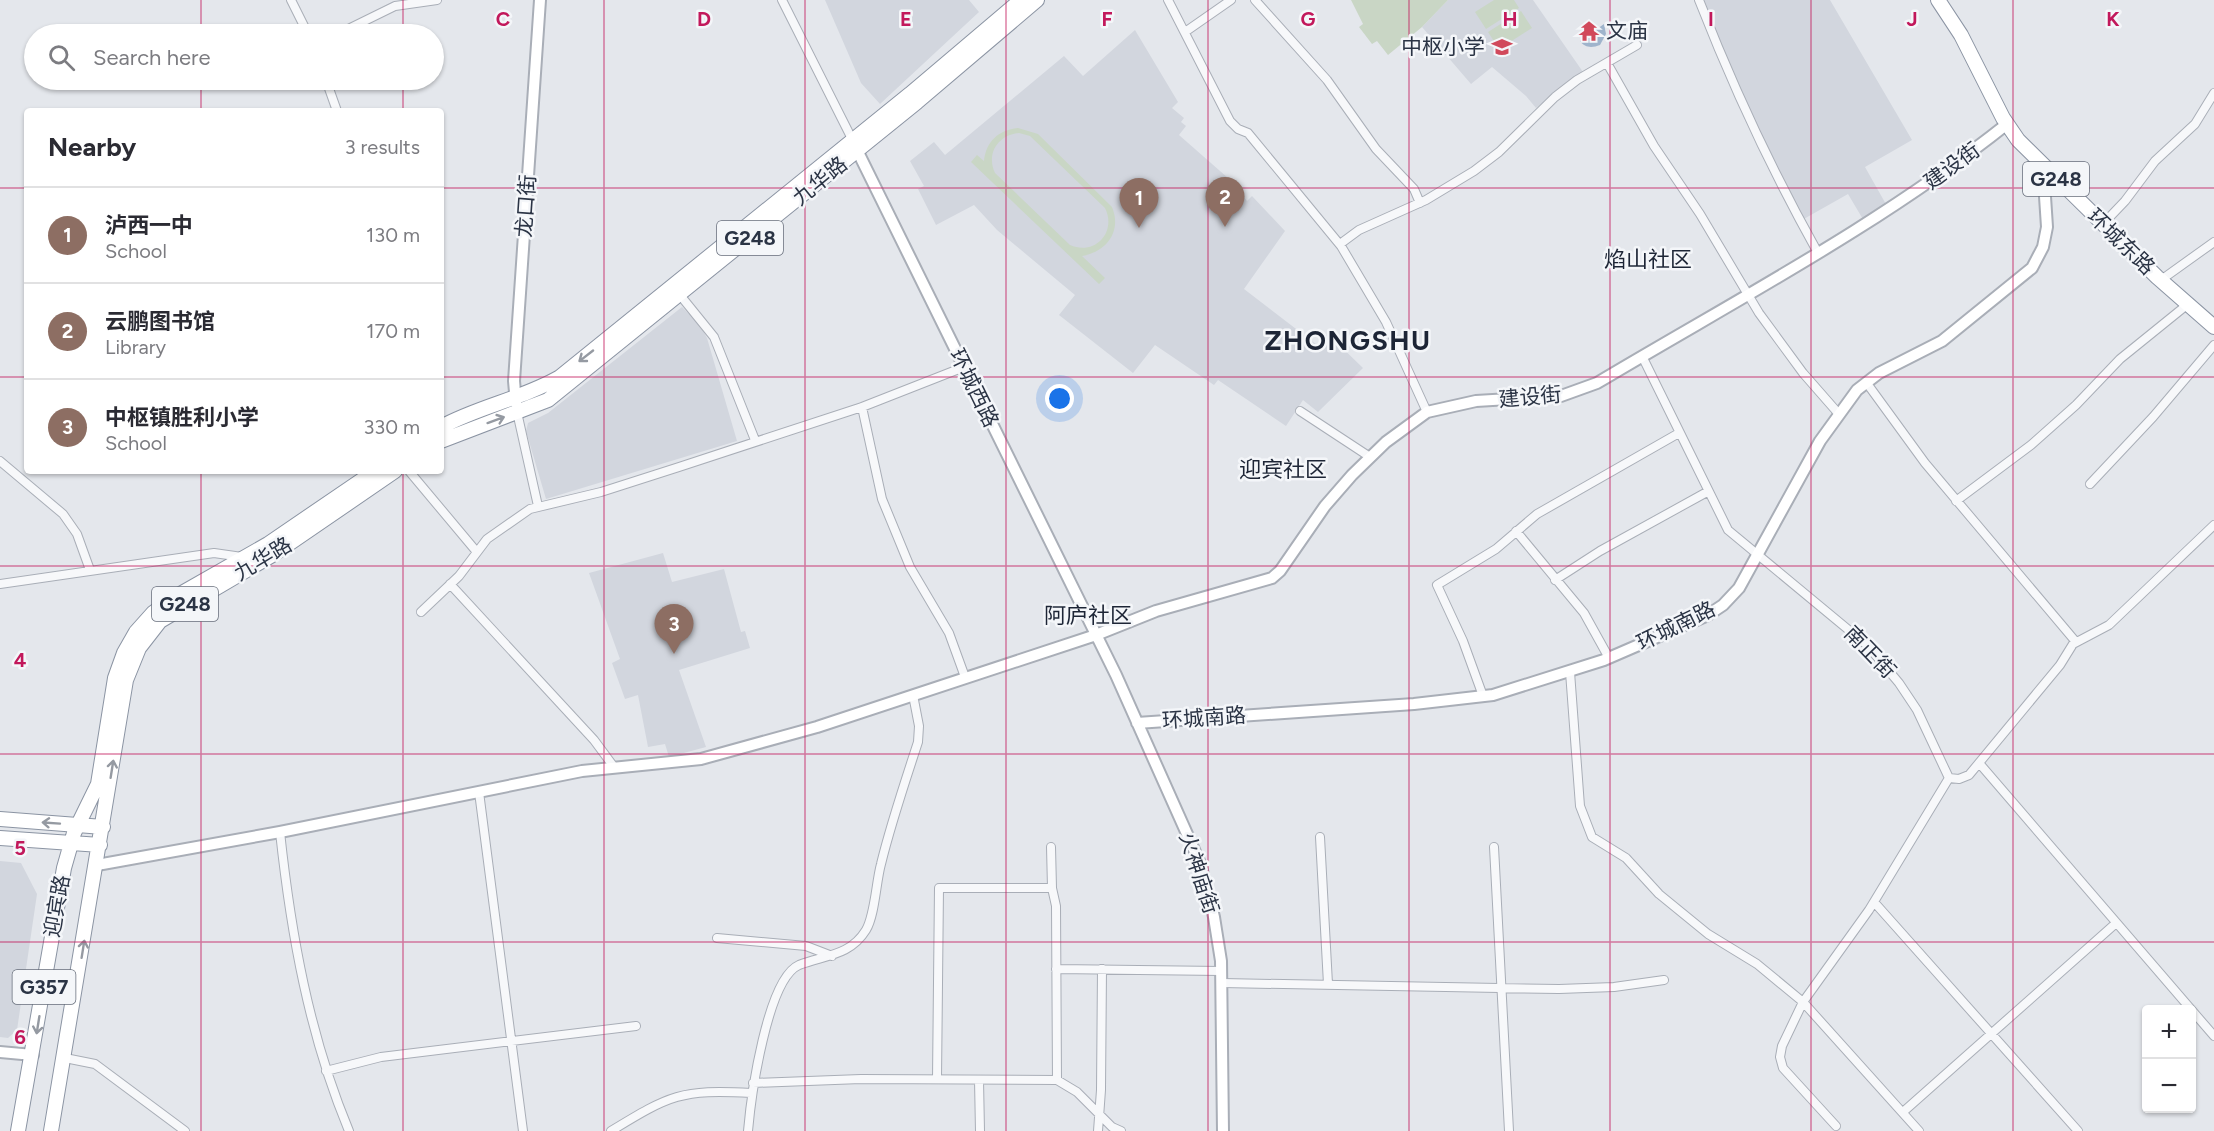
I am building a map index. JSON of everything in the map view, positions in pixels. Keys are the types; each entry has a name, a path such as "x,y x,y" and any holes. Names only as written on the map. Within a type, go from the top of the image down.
{"highway":[{"name":"九华路","path":"444,440 549,400 680,295 855,146 1021,0"},
{"name":"九华路","path":"444,425 459,417 541,388 560,377 1037,0"},
{"name":"环城东路","path":"1938,0 1961,35 2007,124 2043,166 2161,280 2214,327"},
{"name":"九华路","path":"78,825 98,784 115,678 129,642 153,612 245,557 370,474"},
{"name":"九华路","path":"103,827 126,680 139,648 152,629 181,606 274,554 390,474"},
{"path":"0,819 103,827"},
{"name":"迎宾路","path":"18,1131 33,1055 61,882 70,843 78,825"},
{"name":"迎宾路","path":"51,1131 103,827"},
{"path":"0,838 100,845"}],"street":[{"path":"291,0 303,24"},
{"path":"356,24 403,2 437,0"},
{"name":"龙口街","path":"517,412 514,381 540,0"},
{"path":"782,0 855,146"},
{"path":"1168,0 1230,121 1238,129 1248,133 1340,244 1386,322 1427,412"},
{"path":"1175,0 1178,16"},
{"path":"1185,32 1231,0"},
{"path":"1255,0 1327,80 1370,141 1414,189 1420,203"},
{"path":"1699,0 1742,104 1786,195 1818,253"},
{"path":"1340,244 1359,230 1420,203 1480,166 1555,97 1637,45"},
{"path":"1607,63 1654,146 1700,214 1747,294 1787,352 1838,413"},
{"path":"330,90 337,108"},
{"path":"2103,224 2125,201 2155,161 2195,124 2214,93"},
{"name":"建设街","path":"96,865 280,832 582,771 666,765 720,755 817,727 1096,634 1197,597 1272,578 1280,571 1325,506 1370,457 1404,427 1427,412 1476,401 1548,398 1574,393 1598,383 1818,253 1953,167 2007,124"},
{"name":"环城西路","path":"855,146 1096,634"},
{"name":"环城南路","path":"1137,723 1414,704 1483,696 1511,690 1609,658 1716,610 1739,588 1820,441 1838,413 1866,382 1942,341 2032,268 2043,247 2047,227 2043,166"},
{"path":"2161,280 2214,242"},
{"path":"680,295 714,337 755,440"},
{"path":"1956,501 2031,445 2076,405 2120,359 2188,304"},
{"path":"2090,484 2153,417 2214,345"},
{"name":"南正街","path":"1642,356 1707,492 1728,530 1858,637 1888,669 1925,724 1949,778"},
{"path":"421,612 450,584 476,551 507,522 538,506 601,492 862,406 964,367"},
{"path":"1866,382 1956,501 2030,585 2076,642"},
{"path":"862,406 882,499 910,567 946,625 965,677"},
{"path":"1300,411 1370,457"},
{"path":"517,412 538,506"},
{"path":"1483,696 1463,641 1437,585 1496,549 1538,514 1679,433"},
{"path":"0,461 63,514 77,534 90,570"},
{"path":"412,474 476,551"},
{"path":"1555,580 1600,551 1707,492"},
{"path":"1836,1126 1781,1063 1782,1046 1803,1002 1874,902 1949,778 1964,777 1979,763 2060,665 2076,642 2109,625 2214,525"},
{"path":"1516,531 1584,613 1609,658"},
{"path":"0,584 214,554 245,557"},
{"path":"450,584 594,740 614,767"},
{"name":"火神庙街","path":"1096,634 1200,863 1214,917 1222,977 1223,1131"},
{"path":"1570,672 1580,806 1592,837 1626,858 1659,894 1708,934 1757,964 1803,1002 1919,1131"},
{"path":"748,1131 753,1083 777,994 784,980 799,966 832,956 852,946 868,926 883,854 918,742 919,726 913,695"},
{"path":"1979,763 2115,924 2148,958 2214,1036"},
{"path":"479,792 523,1131"},
{"path":"280,832 290,919 326,1071 349,1131"},
{"path":"1320,837 1328,984"},
{"path":"1051,847 1052,888 1056,906 1057,1080"},
{"path":"1494,847 1509,1131"},
{"path":"937,1079 939,888 1052,888"},
{"path":"1874,902 2078,1131"},
{"path":"1903,1112 2115,924"},
{"path":"717,938 806,946 832,956"},
{"path":"1056,969 1102,969 1328,984 1589,988 1664,980"},
{"path":"1098,1131 1102,969"},
{"path":"326,1071 381,1057 636,1026"},
{"path":"0,1052 33,1055"},
{"path":"65,1058 95,1064 185,1131"},
{"path":"753,1083 937,1079 1057,1080 1077,1092 1112,1127 1121,1131"},
{"path":"980,1080 980,1131"},
{"path":"611,1131 656,1103 678,1095 709,1091 751,1093"}],"shaded area":[{"path":"825,0 969,0 979,12 880,104 861,83"},
{"name":"中枢小学","path":"1448,0 1533,0 1583,72 1536,108 1526,96 1492,67 1471,84 1422,27"},
{"path":"1700,0 1830,0 1912,140 1865,167 1887,206 1864,221 1848,194 1802,220 1734,82"},
{"path":"1135,30 1178,102 1172,108 1184,118 1181,122 1186,126 1179,135 1228,178 1247,201 1252,196 1285,231 1244,289 1317,345 1328,334 1363,368 1318,412 1303,400 1286,426 1218,380 1214,385 1155,345 1133,373 1059,315 1075,295 997,230 974,205 936,225 918,189 924,186 910,161 934,142 945,155 1064,56 1083,76"},
{"path":"682,307 700,325 707,338 737,441 546,499 526,431 528,423 548,413"},
{"path":"663,553 672,582 724,569 741,632 745,631 750,648 679,670 706,747 669,757 665,744 648,747 638,695 625,699 612,663 620,659 589,573"},
{"path":"0,861 21,863 37,894 17,1030 8,1038 0,1037"}],"green space":[{"path":"1351,0 1448,0 1422,27 1388,55 1377,41 1372,44 1359,27 1363,24"},
{"path":"1494,0 1514,0 1519,8 1486,29 1475,12"},
{"path":"1521,11 1532,28 1499,49 1488,32"},
{"path":"1018,128 1038,134 1112,207 1115,224 1110,239 1099,250 1082,256 1105,278 1099,284 971,162 977,155 984,161 987,148 994,138","holes":["1019,133 1030,136 1105,208 1108,217 1106,233 1095,244 1079,248 1070,245 995,173 992,159 1000,142 1005,137"]}],"water":[{"path":"1604,24 1606,34 1600,45 1589,47 1580,41"}],"place":[{"name":"文庙","path":"1589,31"},
{"name":"中枢小学","path":"1502,47"},
{"name":"云鹏图书馆","path":"1225,227"},
{"name":"泸西一中","path":"1139,228"},
{"name":"中枢镇胜利小学","path":"674,654"}],"district":[{"name":"焰山社区","path":"1648,259"},
{"name":"ZHONGSHU","path":"1348,341"},
{"name":"迎宾社区","path":"1283,469"},
{"name":"阿庐社区","path":"1088,615"}]}
